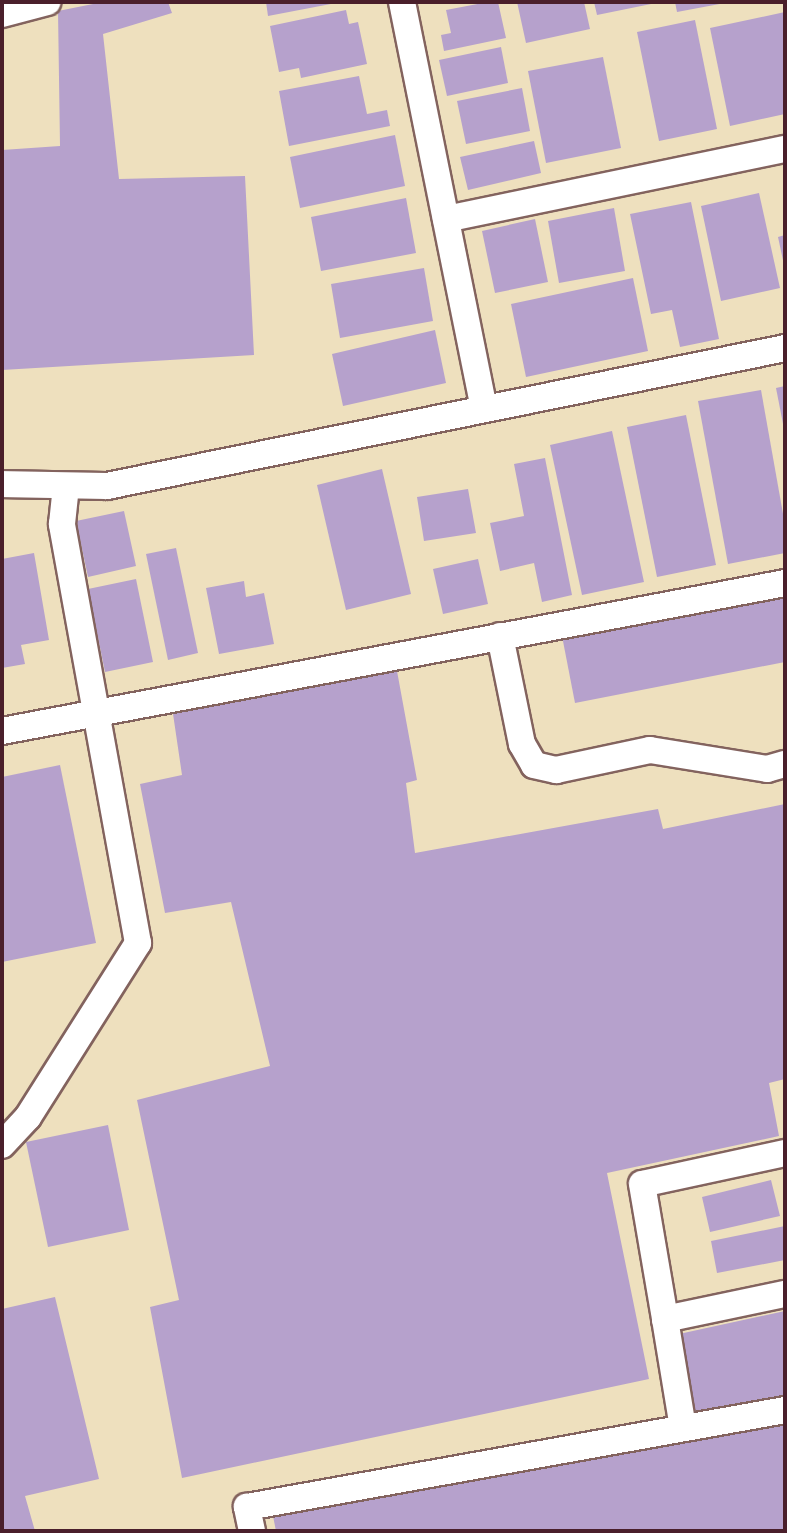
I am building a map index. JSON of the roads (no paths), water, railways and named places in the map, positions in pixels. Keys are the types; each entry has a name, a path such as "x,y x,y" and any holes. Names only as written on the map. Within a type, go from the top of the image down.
{"street":[{"path":"2,14 47,2"},
{"path":"402,2 484,409"},
{"path":"446,219 785,149"},
{"path":"2,484 107,486 785,348"},
{"path":"2,1145 28,1117 138,943 93,712 62,524 66,486"},
{"path":"2,731 785,583"},
{"path":"500,636 522,744 534,765 556,770 650,750 767,769 785,764"},
{"path":"683,1428 642,1184 785,1153"},
{"path":"665,1319 785,1294"},
{"path":"251,1531 247,1507 785,1410"}]}
